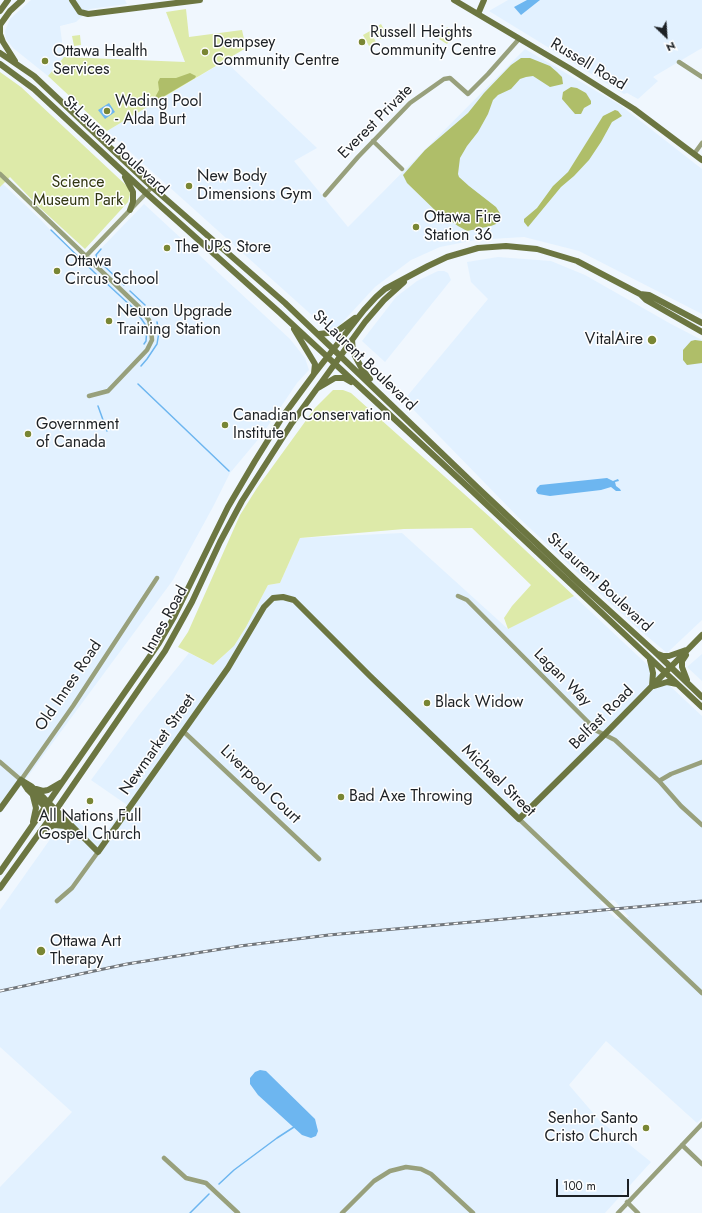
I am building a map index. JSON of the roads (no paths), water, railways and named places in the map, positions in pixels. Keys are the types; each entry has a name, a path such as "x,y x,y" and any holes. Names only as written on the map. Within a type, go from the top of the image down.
{"main road":[{"path":"0,11 8,0"},
{"path":"16,63 3,42 0,34 0,25 10,11 22,0"},
{"path":"72,0 80,12 88,14 200,0"},
{"name":"Russell Road","path":"454,0 569,68 634,109 702,160"},
{"path":"478,14 484,0"},
{"name":"St-Laurent Boulevard","path":"0,53 16,63 41,83 152,187 285,302 479,489 580,584 656,652 702,697"},
{"name":"St-Laurent Boulevard","path":"2,66 34,89 146,193 361,387 702,707"},
{"path":"115,164 128,181 133,191 133,202 130,210"},
{"path":"319,334 336,332 364,310 385,289 428,266 478,248 506,246 537,249 577,261 640,294 646,300 702,332"},
{"name":"Innes Road","path":"0,888 165,650 192,602 223,536 244,496 314,392 352,340 374,311 408,278"},
{"path":"640,294 649,294 702,323"},
{"name":"Innes Road","path":"0,872 159,643 177,612 220,521 283,416 364,310"},
{"path":"288,321 314,361 316,366 314,374"},
{"path":"352,340 353,352 357,361 381,394"},
{"path":"314,392 328,381 337,378 344,378 361,387"},
{"name":"Michael Street","path":"273,598 283,597 294,600 370,676 519,819"},
{"name":"Newmarket Street","path":"98,852 228,668 264,606 273,598"},
{"name":"Belfast Road","path":"519,819 702,635"},
{"path":"656,652 663,656 669,656 689,649"},
{"path":"689,649 682,661 684,675 689,685"},
{"path":"649,658 654,673 651,687 667,682 678,684"},
{"path":"21,780 98,852"},
{"name":"Old Innes Road","path":"0,809 21,780"},
{"path":"33,792 48,790 65,780"},
{"path":"31,828 36,811 33,792"},
{"path":"54,812 65,826 85,840"},
{"path":"38,833 54,825 65,826"}],"street":[{"name":"Everest Private","path":"325,195 353,162 410,103 444,79 450,78 468,94 519,39"},
{"path":"680,62 702,77"},
{"path":"373,141 402,169"},
{"path":"694,154 702,143"},
{"path":"0,174 86,256 143,312 149,320 152,328 152,340 147,350 108,391 89,396"},
{"path":"86,256 152,187"},
{"name":"Old Innes Road","path":"21,780 73,706 157,578"},
{"name":"Lagan Way","path":"458,596 467,600 597,731 615,740 659,781 681,806 702,825"},
{"name":"Liverpool Court","path":"183,731 319,859"},
{"path":"0,762 21,780"},
{"path":"659,781 671,774 702,762"},
{"name":"Michael Street","path":"519,819 702,993"},
{"name":"Newmarket Street","path":"57,901 72,888 98,852"},
{"path":"618,1213 702,1124"},
{"path":"682,1145 702,1164"},
{"path":"164,1158 186,1178 206,1183 238,1213"},
{"path":"342,1213 374,1181 390,1170 406,1167 421,1169 431,1174 472,1213"},
{"path":"627,1202 638,1213"}],"water":[{"path":"527,0 540,0 521,15 514,7"},
{"name":"Wading Pool - Alda Burt","path":"109,103 115,112 105,119 98,110"},
{"path":"607,478 613,481 618,479 619,481 615,482 616,486 621,491 616,491 611,487 601,490 550,496 538,494 536,491 540,485"},
{"path":"260,1070 266,1071 315,1119 318,1131 316,1136 311,1138 302,1135 258,1095 250,1084 250,1078 255,1072"}],"waterway":[{"path":"51,230 96,274"},
{"path":"101,249 96,255 99,261 124,285"},
{"path":"103,280 132,307"},
{"path":"130,291 145,305"},
{"path":"138,314 147,327 146,341 144,344"},
{"path":"141,366 157,344 159,332 157,322"},
{"path":"138,384 229,471"},
{"path":"98,406 107,431"},
{"path":"219,1184 234,1170 294,1127"},
{"path":"190,1213 209,1194"}],"railway":[{"path":"0,991 127,964 240,946 329,935 702,901"}],"place":[{"name":"Russell Heights Community Centre","path":"362,42"},
{"name":"Dempsey Community Centre","path":"205,52"},
{"name":"Ottawa Health Services","path":"45,61"},
{"name":"Wading Pool - Alda Burt","path":"107,111"},
{"name":"New Body Dimensions Gym","path":"189,186"},
{"name":"Ottawa Fire Station 36","path":"416,227"},
{"name":"The UPS Store","path":"167,248"},
{"name":"Ottawa Circus School","path":"57,271"},
{"name":"Neuron Upgrade Training Station","path":"109,321"},
{"name":"VitalAire","path":"652,340"},
{"name":"Canadian Conservation Institute","path":"225,425"},
{"name":"Government of Canada","path":"28,434"},
{"name":"Black Widow","path":"427,703"},
{"name":"Bad Axe Throwing","path":"341,797"},
{"name":"All Nations Full Gospel Church","path":"90,801"},
{"name":"Ottawa Art Therapy","path":"41,951"},
{"name":"Senhor Santo Cristo Church","path":"646,1128"}],"park label":[{"name":"Science Museum Park","path":"78,192"}]}
